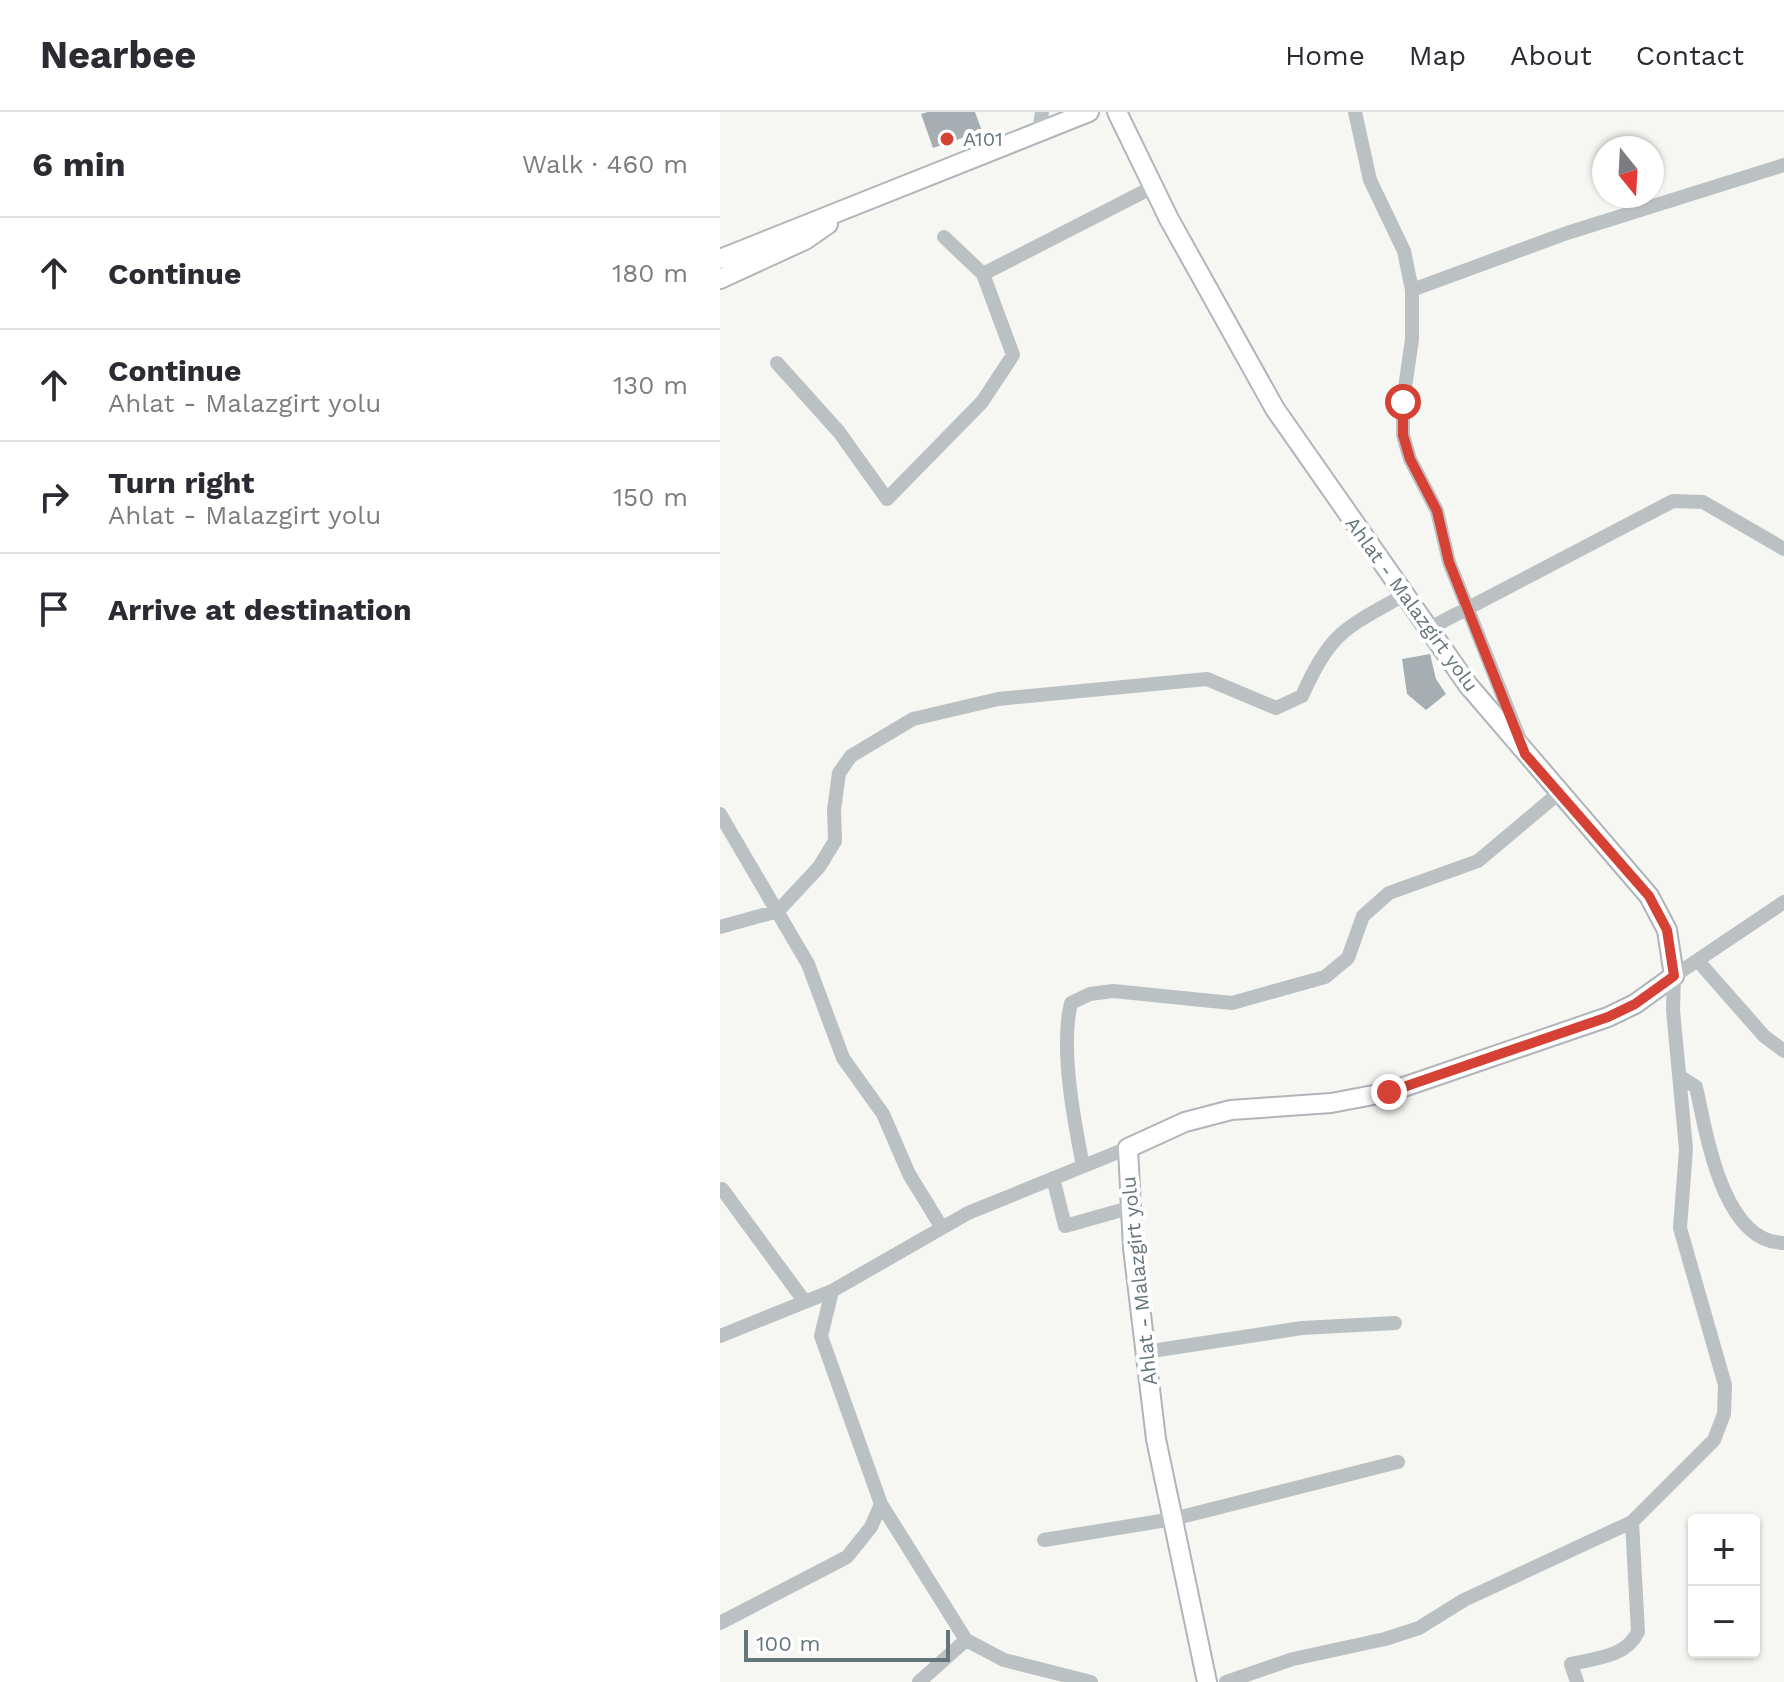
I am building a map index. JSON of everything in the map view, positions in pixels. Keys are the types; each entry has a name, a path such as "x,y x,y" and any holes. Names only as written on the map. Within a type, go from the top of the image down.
{"main road":[{"path":"722,271 805,240 850,209 1089,112"},
{"name":"Ahlat - Malazgirt yolu","path":"1117,112 1153,187 1275,409 1428,629 1525,754 1659,910 1667,930 1674,976 1635,1004 1608,1017 1389,1092 1331,1103 1231,1110 1185,1122 1128,1148 1129,1208 1156,1439 1207,1682"}],"street":[{"path":"1039,132 1042,112"},
{"path":"1355,112 1370,180 1404,251 1412,290 1412,339 1403,402 1403,435 1410,459 1437,511 1449,562 1525,754"},
{"path":"1412,290 1567,233 1784,165"},
{"path":"983,274 1153,187"},
{"path":"777,363 839,432 887,499 982,402 1013,355 983,274 944,237"},
{"path":"1428,629 1663,506 1684,499 1703,502 1784,549"},
{"path":"720,927 778,911 819,867 835,841 834,810 839,773 851,756 913,719 998,699 1207,679 1276,708 1302,696 1317,662 1337,634 1404,595"},
{"path":"1083,1166 1076,1131 1066,1021 1071,1003 1090,994 1113,991 1232,1003 1325,977 1348,958 1363,916 1389,893 1478,861 1560,792"},
{"path":"720,814 808,964 843,1058 883,1114 909,1174 942,1228"},
{"path":"1226,1682 1314,1653 1403,1635 1464,1600 1632,1522 1714,1440 1725,1406 1722,1368 1680,1228 1686,1149 1673,1010 1674,976 1784,902"},
{"path":"1699,962 1764,1036 1784,1051"},
{"path":"1679,1076 1687,1078 1696,1087 1713,1159 1730,1203 1739,1217 1767,1240 1784,1243"},
{"path":"720,1336 832,1291 968,1213 1128,1148"},
{"path":"1053,1178 1065,1226 1129,1208"},
{"path":"722,1189 805,1302"},
{"path":"832,1291 821,1336 881,1504 966,1640 1004,1660 1091,1682"},
{"path":"1145,1352 1302,1328 1395,1323"},
{"path":"1044,1540 1173,1519 1398,1462"},
{"path":"720,1623 847,1557 871,1527 881,1504"},
{"path":"1577,1682 1571,1664 1619,1652 1629,1646 1638,1632 1632,1522"},
{"path":"919,1682 966,1640"}],"building":[{"path":"975,112 982,131 933,148 921,114"},
{"path":"1430,654 1436,679 1446,694 1426,710 1407,694 1402,659"}],"place":[{"name":"A101","path":"947,139"}],"route":[{"path":"1389,1092 1608,1017 1635,1004 1674,976 1667,930 1659,910 1525,754 1478,628 1449,562 1437,511 1410,459 1403,435 1403,402"}]}
